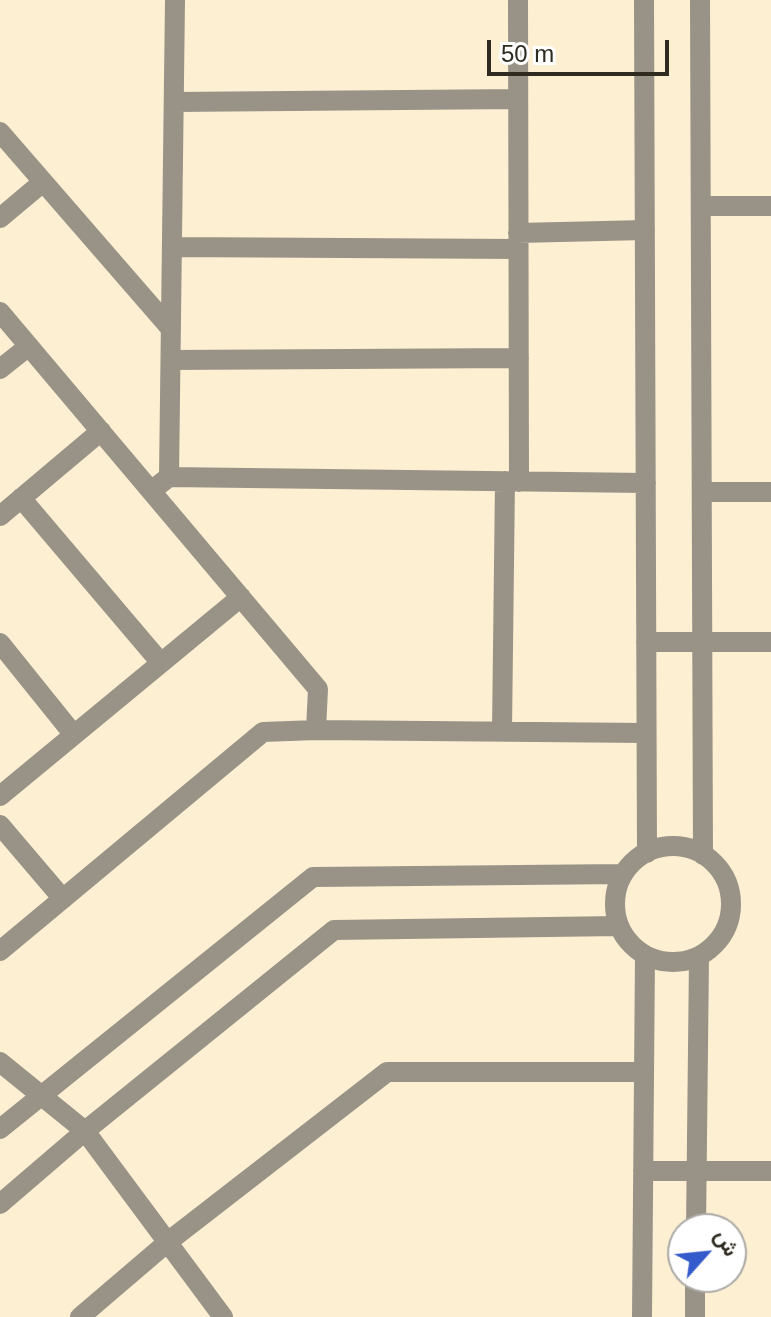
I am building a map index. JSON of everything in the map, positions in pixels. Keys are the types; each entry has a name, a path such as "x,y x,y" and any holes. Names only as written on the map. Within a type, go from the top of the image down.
{"street":[{"path":"169,477 175,0"},
{"path":"502,731 519,358 518,0"},
{"path":"644,0 647,853"},
{"path":"700,0 703,855"},
{"path":"174,102 518,99"},
{"path":"0,132 171,329"},
{"path":"0,218 43,182"},
{"path":"701,206 771,206"},
{"path":"172,247 518,241 645,230"},
{"path":"0,312 318,689 316,730"},
{"path":"0,369 29,346"},
{"path":"171,360 519,358"},
{"path":"0,516 101,431"},
{"path":"151,491 169,477 646,483"},
{"path":"702,492 771,492"},
{"path":"21,498 161,663"},
{"path":"0,796 241,597"},
{"path":"646,642 771,642"},
{"path":"0,643 74,735"},
{"path":"0,951 263,732 646,733"},
{"path":"0,825 63,899"},
{"path":"681,847 703,855 713,862 727,883 731,907 729,920 718,942 699,957 677,963 645,955 630,943 619,926 616,894 623,874 647,853 658,848 681,847"},
{"path":"0,1129 313,877 623,874"},
{"path":"0,1204 85,1131 334,930 619,926"},
{"path":"642,1317 645,955"},
{"path":"696,1213 699,957"},
{"path":"0,1062 85,1131 223,1317"},
{"path":"80,1317 169,1241 387,1072 644,1072"},
{"path":"643,1171 771,1171"},
{"path":"695,1293 695,1317"}]}
